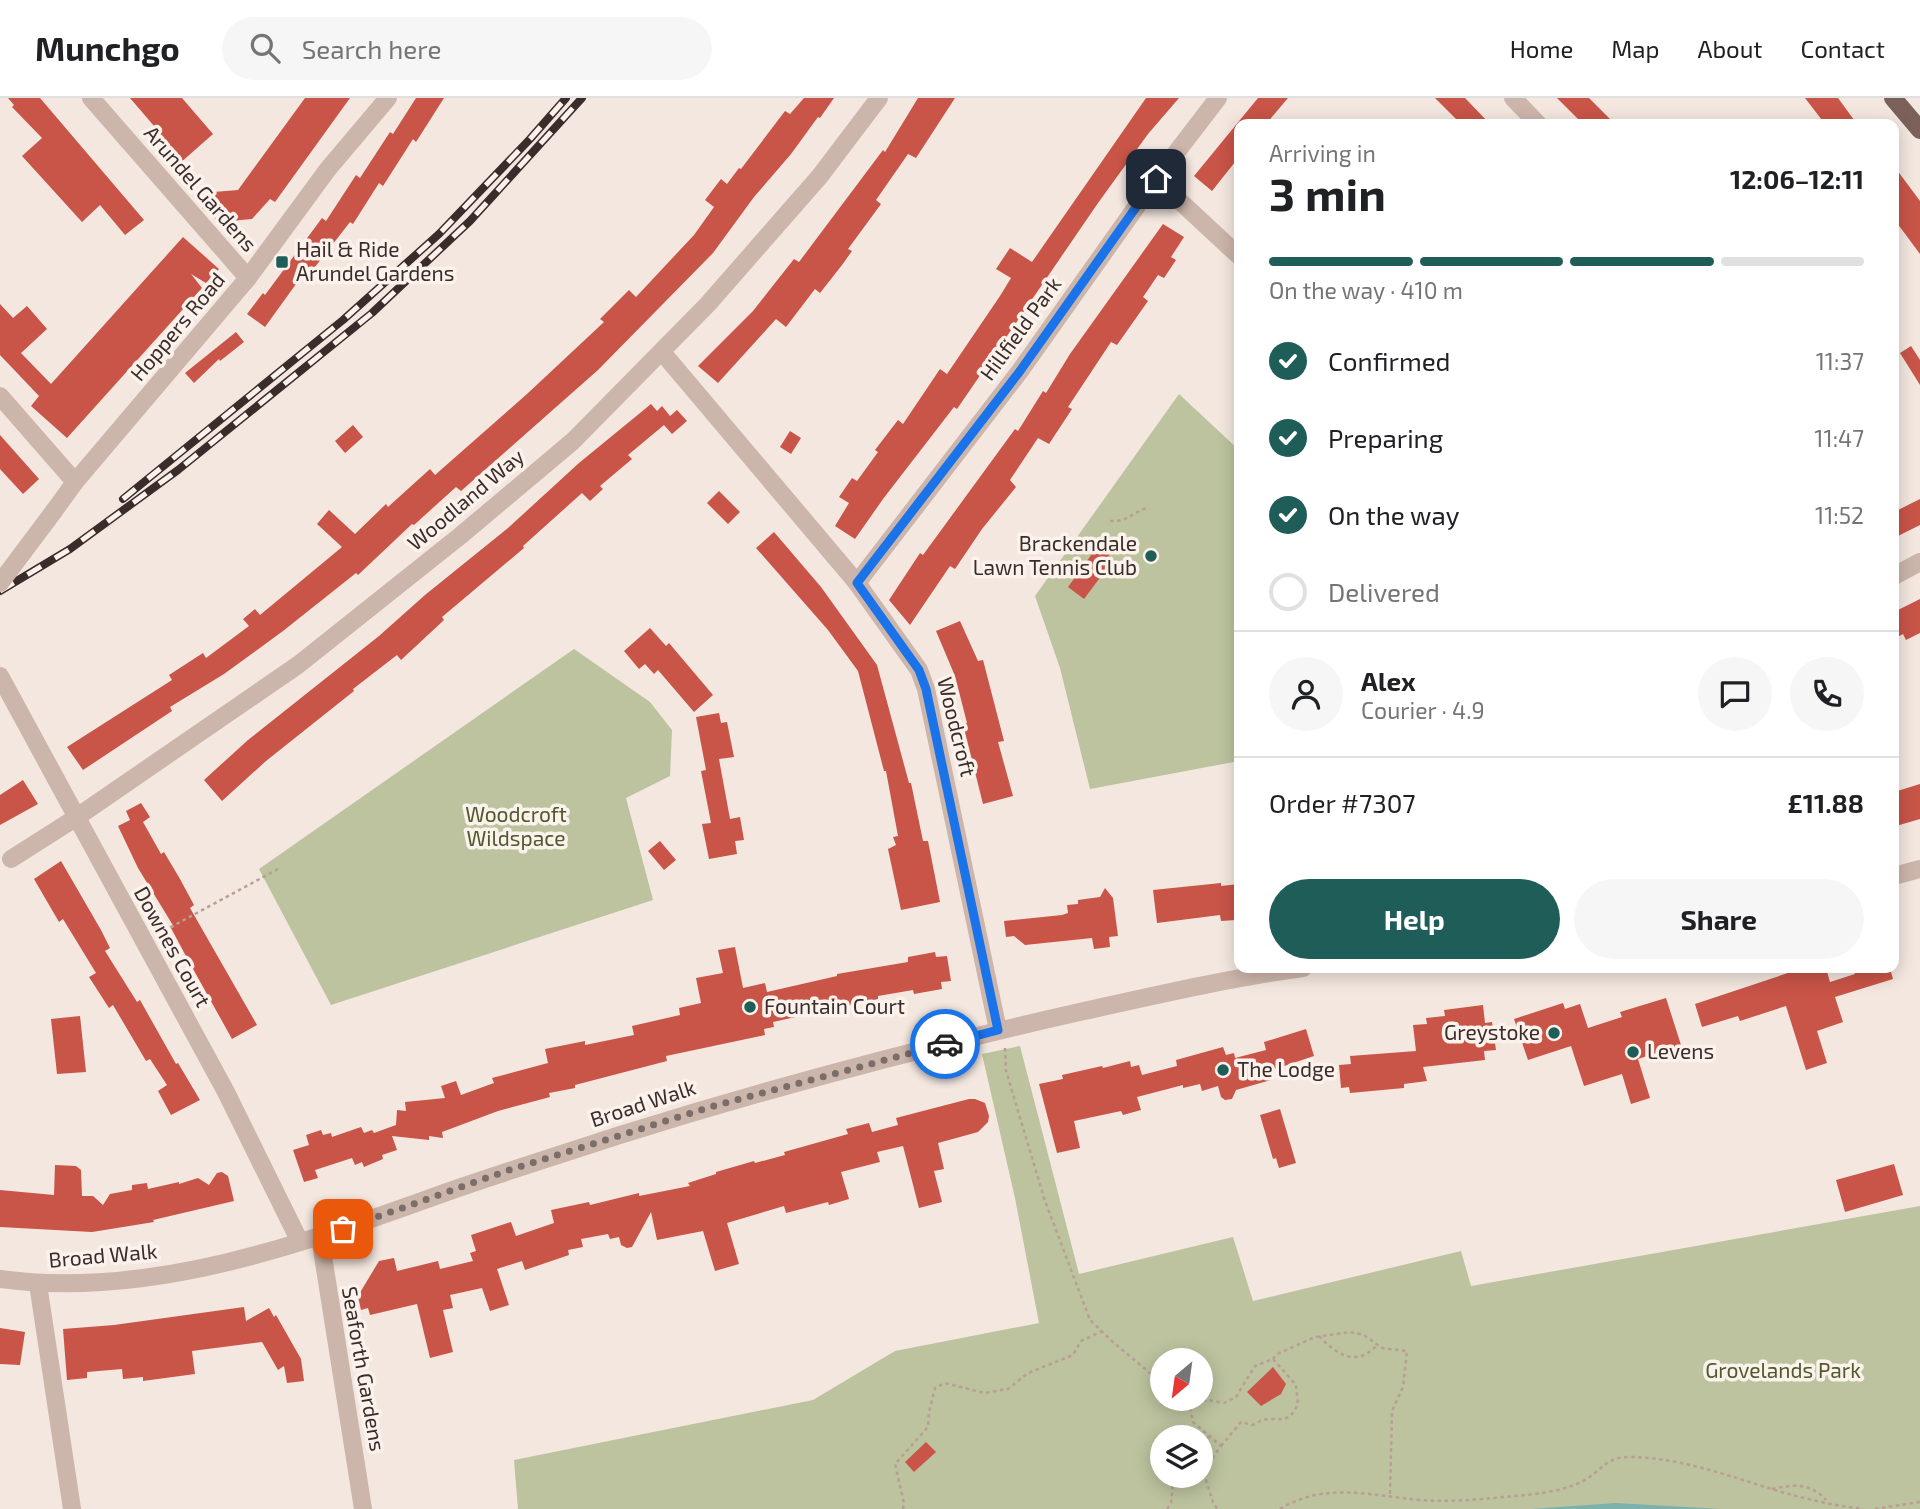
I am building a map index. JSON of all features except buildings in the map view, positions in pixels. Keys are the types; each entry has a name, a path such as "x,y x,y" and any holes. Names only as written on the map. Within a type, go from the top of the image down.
{"main road":[{"path":"1893,98 1920,130"}],"street":[{"name":"Arundel Gardens","path":"91,98 248,278"},
{"name":"Hoppers Road","path":"0,583 75,482 248,278 328,169 388,98"},
{"name":"Woodland Way","path":"10,859 77,817 319,648 460,536 573,441 708,304 820,176 878,98"},
{"name":"Hillfield Park","path":"857,583 1020,371 1156,179 1218,98"},
{"path":"1513,98 1533,119"},
{"path":"1156,179 1234,251"},
{"name":"Woodcroft","path":"662,352 857,583 919,670 926,689 1000,1029"},
{"path":"0,396 75,482"},
{"path":"1899,573 1920,562"},
{"name":"Downes Court","path":"0,676 226,1092 300,1242"},
{"path":"1899,875 1920,869"},
{"name":"Broad Walk","path":"0,1279 38,1284 97,1282 154,1275 245,1258 320,1237 509,1170 714,1106 1000,1029 1277,973"},
{"name":"Seaforth Gardens","path":"320,1237 363,1509"},
{"path":"38,1284 72,1509"}],"path":[{"path":"1110,522 1124,522 1142,509 1147,510"},
{"path":"143,943 278,869"},
{"path":"1000,1029 1006,1071 1045,1200 1090,1320 1150,1373"},
{"path":"903,1509 895,1464 928,1427 935,1388 945,1383 984,1393 1008,1389 1028,1373 1073,1355 1081,1341 1103,1331"},
{"path":"1213,1401 1224,1402 1236,1397 1255,1366 1319,1336 1357,1332 1382,1348 1405,1350 1408,1353 1403,1387 1392,1411 1390,1495"},
{"path":"1319,1336 1333,1350 1348,1357 1368,1353 1377,1345"},
{"path":"1217,1509 1203,1471 1221,1446 1241,1422 1252,1426 1262,1420 1281,1420 1294,1411 1298,1404 1297,1389 1273,1359"},
{"path":"1213,1439 1221,1446"},
{"path":"1280,1509 1309,1495 1333,1492 1450,1501 1531,1494 1583,1481 1609,1460 1628,1456 1703,1468 1772,1489 1863,1509"},
{"path":"1772,1489 1787,1485 1808,1486 1828,1502"},
{"path":"1167,1509 1171,1503 1173,1488"},
{"path":"1875,1509 1920,1502"}],"green space":[{"name":"Brackendale Lawn Tennis Club","path":"1179,394 1234,445 1234,762 1090,789 1060,668 1035,596"},
{"name":"Woodcroft Wildspace","path":"574,649 650,702 672,730 670,776 626,798 653,900 331,1005 259,869"},
{"name":"Grovelands Park","path":"1020,1046 1079,1274 1233,1237 1253,1301 1461,1251 1471,1286 1920,1206 1920,1509 518,1509 514,1460 813,1400 895,1351 1039,1323 1015,1198 982,1054"}],"water":[{"path":"1616,1503 1721,1509 1531,1509"}],"railway":[{"path":"123,499 343,320 439,234 566,98"},
{"path":"0,591 70,549 178,470 372,313 470,221 582,98"}],"way so far":[{"path":"343,1229 509,1170 714,1106 945,1044"}],"place":[{"name":"Hail & Ride Arundel Gardens","path":"282,262"},
{"name":"Brackendale Lawn Tennis Club","path":"1151,556"},
{"name":"Fountain Court","path":"750,1007"},
{"name":"Greystoke","path":"1554,1033"},
{"name":"Levens","path":"1633,1052"},
{"name":"The Lodge","path":"1223,1070"}],"route":[{"path":"945,1044 998,1030 926,689 919,670 857,583 1020,371 1156,179"}]}
